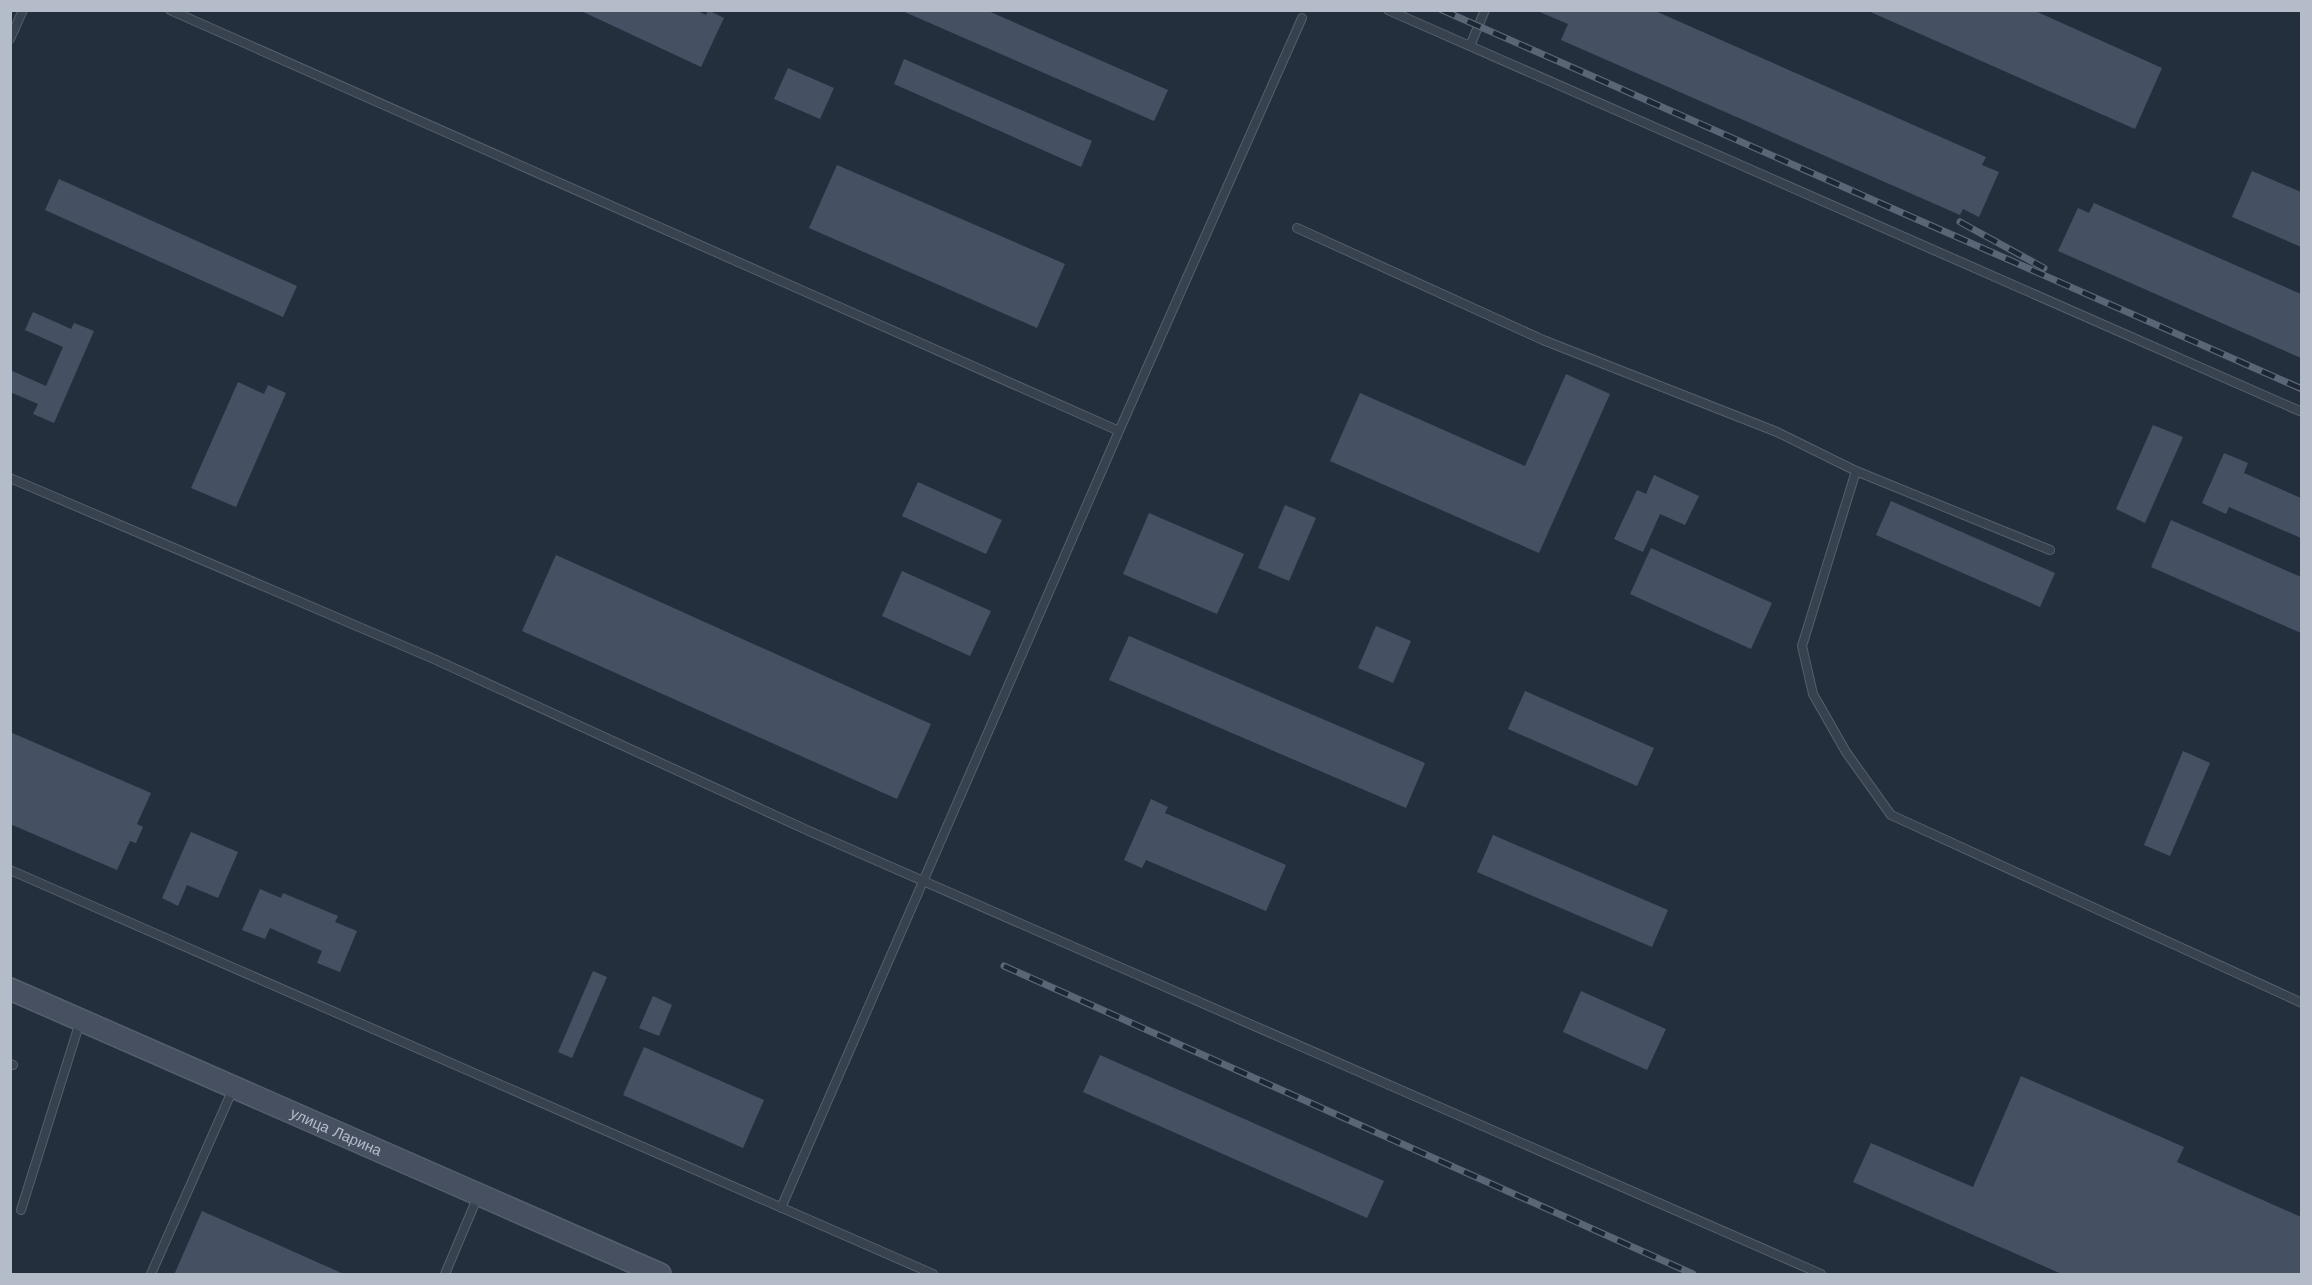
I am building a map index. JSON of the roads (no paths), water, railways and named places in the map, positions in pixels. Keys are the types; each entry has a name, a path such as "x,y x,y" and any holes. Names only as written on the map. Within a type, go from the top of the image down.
{"street":[{"name":"улица Ларина","path":"10,989 660,1275"}],"lane":[{"path":"10,39 23,10"},
{"path":"170,10 1119,431"},
{"path":"1388,10 2301,412"},
{"path":"1470,46 1485,10"},
{"path":"781,1208 922,880 1302,18"},
{"path":"1297,228 1543,340 1777,432 1856,471 2050,550"},
{"path":"1856,471 1802,646 1813,694 1846,752 1891,815 2301,1004"},
{"path":"10,478 434,659 922,880 1821,1275"},
{"path":"10,870 933,1275"},
{"path":"21,1210 81,1020"},
{"path":"151,1275 234,1087"},
{"path":"445,1275 479,1195"}],"railway":[{"path":"1442,10 2302,389"},
{"path":"1960,222 2044,268"},
{"path":"1004,966 1693,1274"}]}
